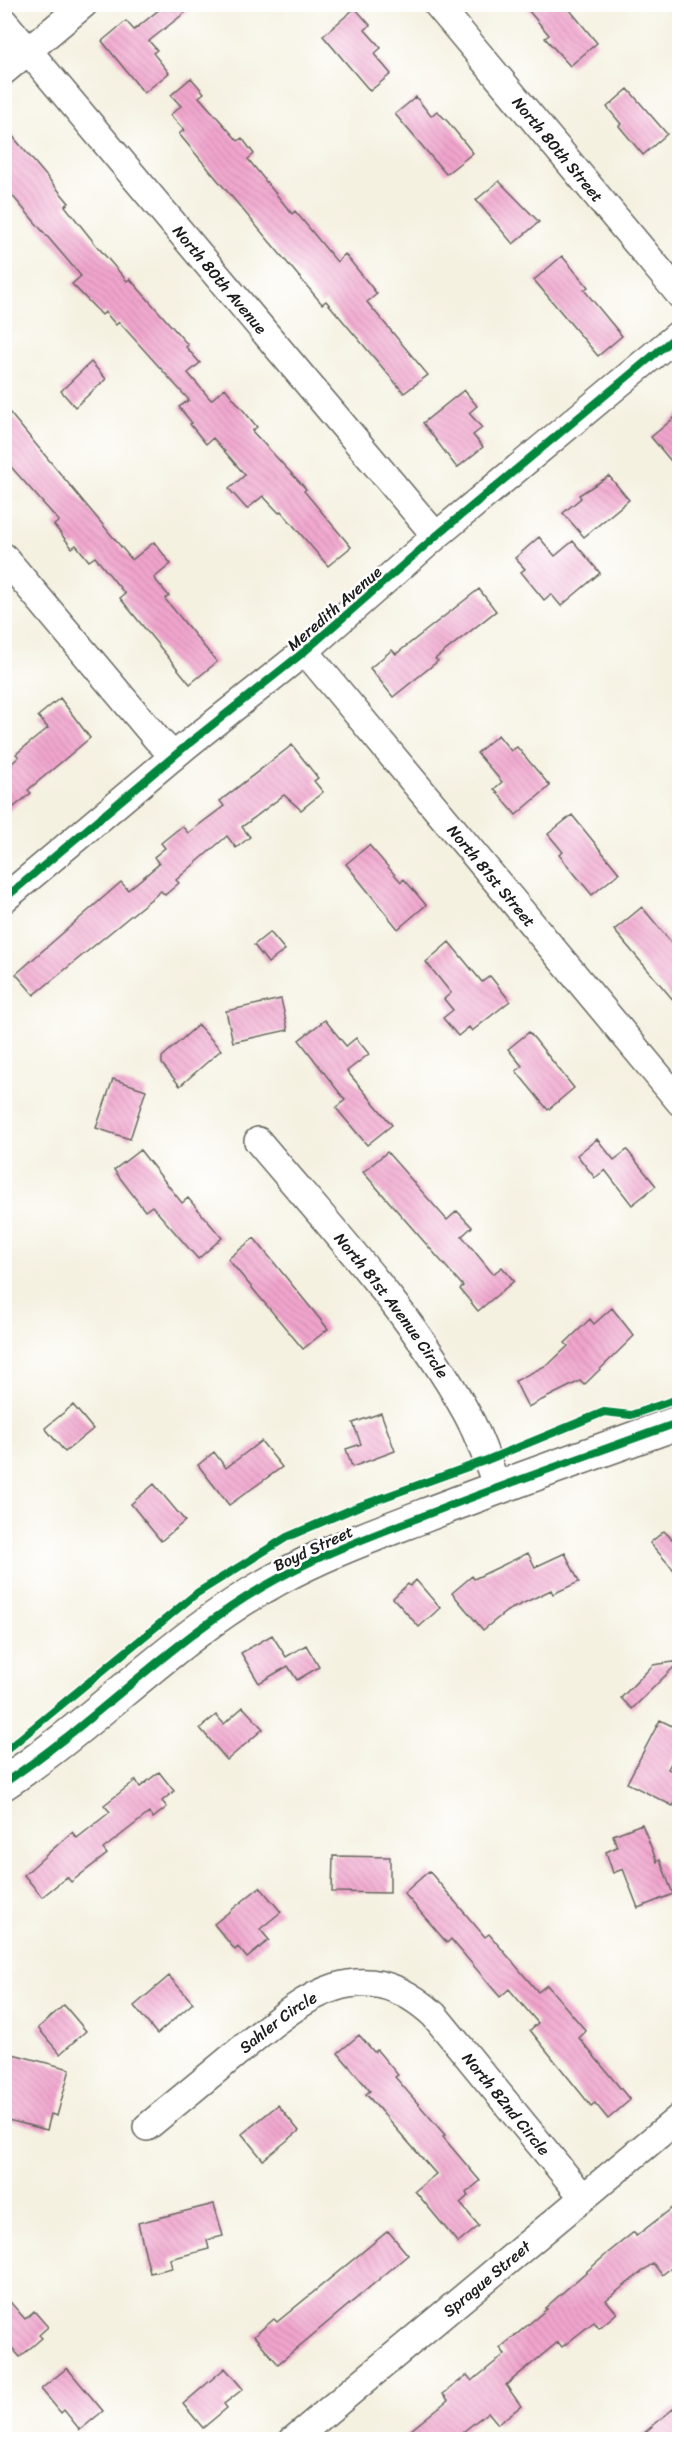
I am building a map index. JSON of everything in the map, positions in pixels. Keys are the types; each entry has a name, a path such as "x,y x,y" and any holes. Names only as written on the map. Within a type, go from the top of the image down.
{"street":[{"path":"4,71 84,4"},
{"name":"North 80th Street","path":"437,4 680,295"},
{"name":"North 80th Avenue","path":"4,22 436,536"},
{"name":"Meredith Avenue","path":"4,899 174,756 305,651 436,536 680,333"},
{"path":"4,557 157,739 174,756"},
{"name":"North 81st Street","path":"305,651 680,1102"},
{"name":"North 81st Avenue Circle","path":"258,1141 385,1293 429,1352 467,1414 497,1487"},
{"name":"Boyd Street","path":"4,1783 36,1762 202,1627 277,1579 340,1548 497,1487 680,1422"},
{"name":"Sahler Circle","path":"147,2127 292,2007 317,1992 336,1986 374,1984 407,1995 429,2010"},
{"name":"North 82nd Circle","path":"429,2010 583,2198"},
{"name":"Sprague Street","path":"293,2439 680,2117"}],"building":[{"path":"166,4 196,4 149,41 157,50 153,53 169,73 144,93 102,41 126,21 134,30"},
{"path":"523,4 565,4 597,43 570,66 545,38 549,35"},
{"path":"355,8 370,25 365,30 381,48 374,54 391,74 370,91 323,36"},
{"path":"191,78 204,93 199,97 238,141 242,138 254,154 248,159 292,214 295,211 337,262 345,254 377,294 367,302 428,375 404,393 326,301 322,304 179,134 184,130 170,115 181,106 171,95"},
{"path":"628,89 667,134 643,155 607,107"},
{"path":"416,97 431,116 437,111 473,153 446,174 395,114"},
{"path":"4,126 69,203 65,206 96,245 127,281 130,279 188,345 186,347 200,363 188,373 211,400 225,388 257,427 252,431 306,489 304,491 351,547 328,566 281,511 279,513 263,496 247,509 229,489 245,475 213,438 206,444 190,424 192,423 179,407 189,400 119,322 116,325 105,312 102,315 72,284 81,276 4,186"},
{"path":"499,181 539,222 513,244 476,200"},
{"path":"562,256 588,287 584,290 622,336 598,356 534,280"},
{"path":"91,362 106,379 75,407 61,391"},
{"path":"464,390 477,406 469,413 482,428 473,435 483,447 457,468 423,423"},
{"path":"4,406 132,560 154,542 171,564 154,578 169,596 165,599 217,662 190,684 120,598 125,594 95,557 89,561 76,545 72,548 54,525 59,521 4,459"},
{"path":"680,413 680,472 651,437"},
{"path":"609,476 629,500 584,537 563,513 581,498 579,495"},
{"path":"539,537 555,556 573,541 600,573 561,606 551,594 544,600 521,572 525,569 515,558"},
{"path":"479,589 496,611 435,659 438,661 393,697 370,668 392,650 396,654"},
{"path":"60,698 90,738 28,790 31,793 4,815 4,770 19,757 16,754 48,728 38,716"},
{"path":"498,735 511,751 517,747 550,786 516,815 494,789 502,782 477,753"},
{"path":"292,745 318,778 314,781 323,792 301,810 284,795 242,827 250,837 236,848 227,836 176,880 179,883 165,895 161,891 34,995 16,974 121,882 128,890 159,864 154,857 165,848 161,843 182,826 188,833 224,806 220,801"},
{"path":"572,815 619,873 592,895 559,855 563,852 548,834"},
{"path":"369,845 401,882 404,879 426,905 398,929 346,864"},
{"path":"642,907 680,953 680,1008 614,930"},
{"path":"270,932 285,950 268,963 254,945"},
{"path":"449,942 482,982 490,976 510,1001 472,1031 469,1027 458,1036 443,1018 453,1010 444,999 451,993 426,962"},
{"path":"281,999 288,1030 233,1042 226,1011"},
{"path":"325,1020 346,1046 356,1038 369,1054 347,1071 392,1125 367,1145 336,1108 345,1100 299,1040"},
{"path":"198,1025 221,1050 180,1086 162,1064 162,1057"},
{"path":"529,1032 574,1088 548,1110 516,1071 522,1066 508,1049"},
{"path":"113,1079 146,1090 130,1139 96,1128"},
{"path":"597,1139 614,1160 627,1150 656,1186 632,1205 605,1170 595,1178 577,1155"},
{"path":"140,1150 182,1203 188,1198 222,1238 198,1259 152,1206 145,1211 114,1170"},
{"path":"387,1152 447,1220 457,1211 472,1227 462,1236 493,1274 502,1267 514,1281 478,1311 460,1289 463,1286 363,1172"},
{"path":"254,1238 328,1329 303,1349 228,1259"},
{"path":"612,1308 634,1336 584,1385 580,1381 528,1407 515,1381 549,1364 568,1346 565,1343 590,1319 594,1324"},
{"path":"73,1405 93,1429 65,1452 45,1428"},
{"path":"381,1413 395,1451 352,1467 346,1449 361,1444 353,1423"},
{"path":"261,1441 282,1467 229,1505 198,1465 214,1452 226,1468"},
{"path":"154,1484 185,1521 161,1541 131,1504"},
{"path":"664,1531 672,1539 680,1532 680,1577 650,1543"},
{"path":"528,1553 535,1567 565,1553 579,1582 553,1594 551,1590 507,1611 483,1630 452,1593 472,1576 474,1579"},
{"path":"416,1580 440,1608 419,1627 393,1598"},
{"path":"272,1635 286,1657 306,1645 319,1667 297,1680 288,1666 259,1683 241,1653"},
{"path":"680,1661 632,1709 621,1698 653,1665"},
{"path":"243,1707 263,1729 227,1760 200,1728 216,1715 224,1724"},
{"path":"660,1720 680,1730 680,1746 668,1769 680,1775 680,1793 673,1806 627,1783"},
{"path":"159,1772 174,1791 162,1801 167,1807 153,1818 149,1813 103,1849 107,1854 71,1882 67,1877 42,1897 24,1875 72,1832 77,1838 110,1812 104,1805 136,1780 140,1787"},
{"path":"642,1824 657,1862 660,1860 673,1894 638,1908 623,1869 613,1873 606,1852 617,1847 613,1835"},
{"path":"333,1856 390,1857 390,1893 332,1892"},
{"path":"429,1871 485,1937 489,1934 538,1992 547,1985 586,2031 579,2038 630,2100 608,2119 595,2103 591,2106 530,2030 538,2023 509,1989 500,1997 451,1939 447,1943 404,1893"},
{"path":"260,1887 281,1912 260,1929 269,1940 247,1958 238,1947 235,1950 214,1924"},
{"path":"169,1976 193,2003 157,2034 134,2006"},
{"path":"64,2005 86,2031 60,2054 38,2028"},
{"path":"359,2035 374,2052 377,2050 398,2075 395,2077 445,2135 443,2137 480,2181 466,2193 468,2196 460,2203 479,2226 458,2243 415,2191 436,2174 366,2094 370,2091 338,2053"},
{"path":"9,2053 70,2069 57,2116 51,2114 47,2130 4,2119 4,2069"},
{"path":"278,2105 299,2131 263,2160 242,2134"},
{"path":"680,2202 680,2261 662,2275 653,2263 606,2300 617,2313 599,2328 594,2322 562,2347 558,2342 506,2385 521,2406 498,2424 488,2412 454,2439 400,2439 448,2400 443,2394 467,2375 472,2381 505,2354 500,2348 609,2252 634,2232 636,2236"},
{"path":"214,2204 223,2236 207,2240 209,2249 170,2259 172,2268 150,2273 138,2223"},
{"path":"388,2231 408,2255 278,2364 254,2336 274,2319 277,2322"},
{"path":"4,2295 25,2319 34,2311 48,2327 39,2335 42,2338 20,2357 4,2339"},
{"path":"67,2368 103,2411 80,2430 64,2410 61,2413 41,2389"},
{"path":"225,2368 243,2389 224,2404 227,2408 203,2428 183,2404"},
{"path":"680,2403 680,2439 637,2439"}],"cycle path":[{"path":"4,899 187,745 305,651 436,536 680,333"},
{"path":"4,1752 197,1593 287,1537 357,1507 487,1460 604,1412 631,1415 680,1398"},
{"path":"4,1783 73,1732 206,1625 277,1579 386,1530 680,1422"}]}
